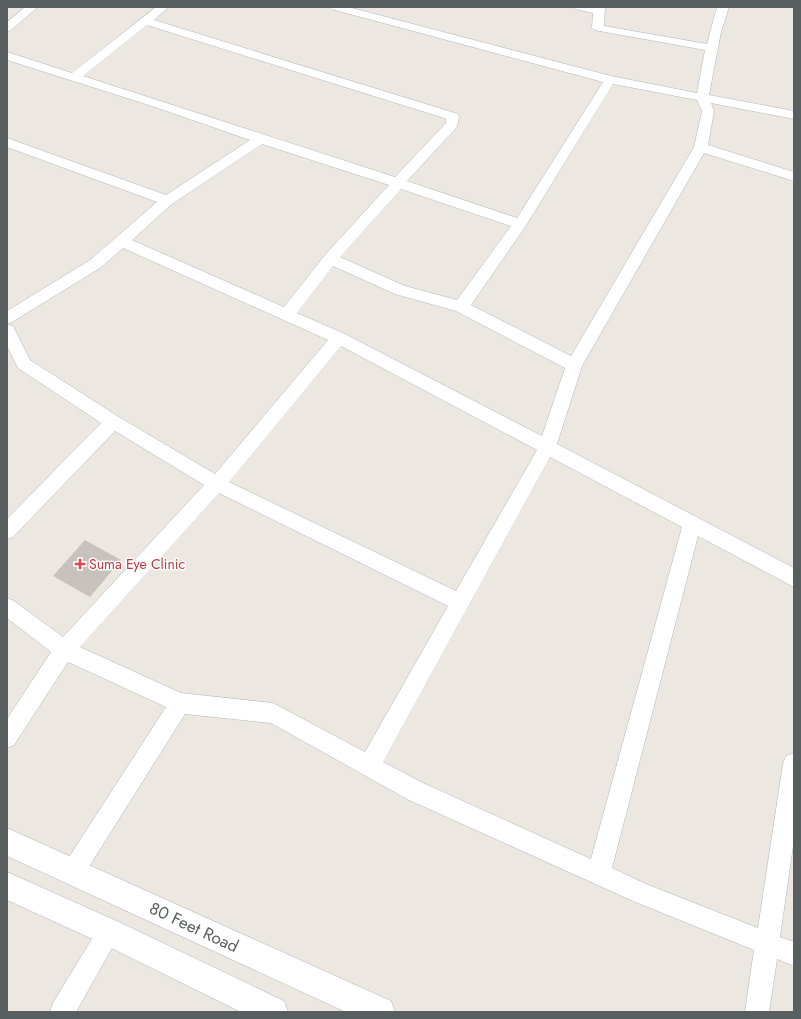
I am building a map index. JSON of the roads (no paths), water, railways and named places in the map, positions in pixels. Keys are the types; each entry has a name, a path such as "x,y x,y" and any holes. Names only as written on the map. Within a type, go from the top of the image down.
{"main road":[{"name":"80 Feet Road","path":"7,842 72,873 129,897 380,1012"},
{"path":"7,886 109,932 273,1012"}],"street":[{"path":"7,28 32,7"},
{"path":"74,77 162,7"},
{"path":"335,7 610,80 794,115"},
{"path":"579,7 599,9 598,28 712,48"},
{"path":"369,766 547,447 574,365 701,147 708,116 708,110 702,98 722,7"},
{"path":"146,21 453,117 452,124 330,259 287,315"},
{"path":"7,56 156,103 260,140 398,183 520,224"},
{"path":"461,307 520,224 610,80"},
{"path":"7,318 95,264 167,201 260,140"},
{"path":"7,142 167,201"},
{"path":"701,147 794,177"},
{"path":"120,241 339,338 794,578"},
{"path":"330,259 400,290 461,307 574,365"},
{"path":"7,738 64,650 217,484 339,338"},
{"path":"9,342 24,364 113,422 217,484 460,602"},
{"path":"7,532 113,422"},
{"path":"599,873 692,523"},
{"path":"7,608 64,650 180,703 273,713 415,791 641,893 794,954"},
{"path":"72,873 180,703"},
{"path":"757,1012 794,764"},
{"path":"62,1012 109,932"}],"place":[{"name":"Suma Eye Clinic","path":"80,564"}]}
